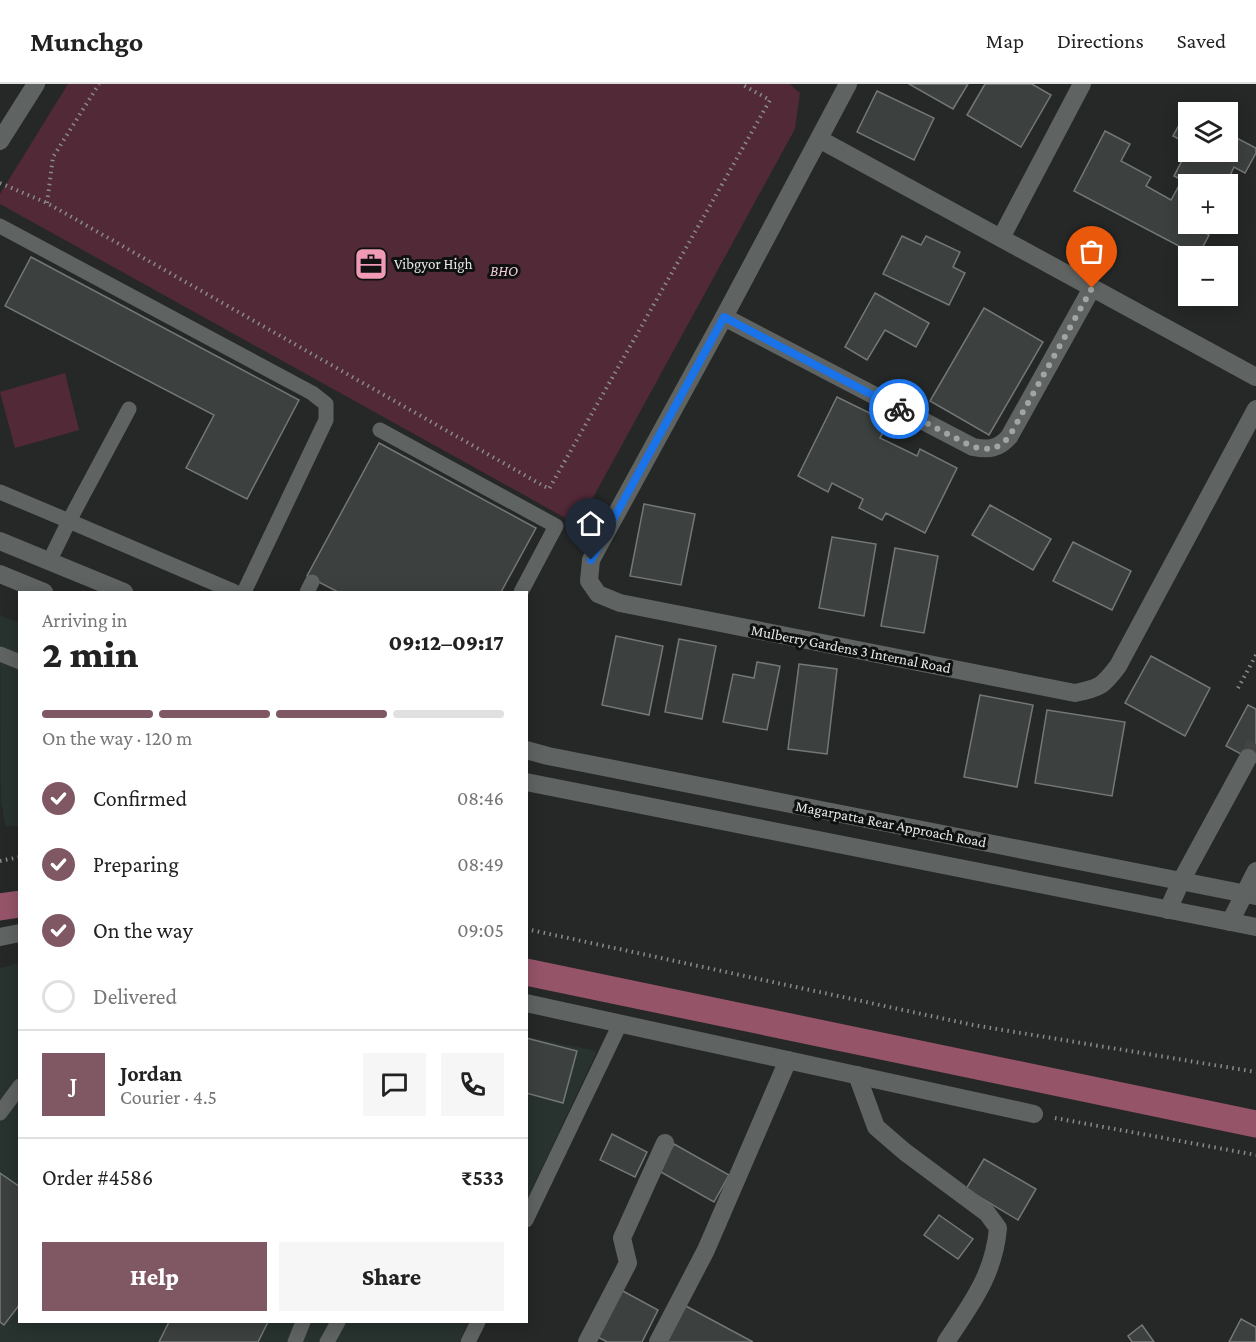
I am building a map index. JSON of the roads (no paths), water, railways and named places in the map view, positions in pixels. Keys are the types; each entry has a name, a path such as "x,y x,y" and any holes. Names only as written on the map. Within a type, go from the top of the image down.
{"street":[{"path":"0,141 36,84"},
{"path":"1001,238 1082,84"},
{"name":"Mulberry Gardens 3 Internal Road","path":"841,86 819,139 591,560 589,581 598,594 620,603 1075,693 1105,683 1118,666 1256,409"},
{"path":"819,139 1256,377"},
{"path":"724,317 973,447 987,449 1000,446 1009,437 1092,288"},
{"path":"0,542 122,591"},
{"path":"0,574 42,591"},
{"name":"Magarpatta Rear Approach Road","path":"528,751 1250,895"},
{"path":"1168,910 1181,881 1248,758"},
{"name":"Magarpatta Rear Approach Road","path":"528,782 1256,927"},
{"path":"1230,922 1250,895 1256,871"},
{"path":"0,937 18,933"},
{"path":"528,1003 1034,1114"},
{"path":"658,1342 706,1250 788,1060"},
{"path":"857,1076 876,1127 905,1152 987,1213 998,1228 996,1250 982,1287 946,1342"},
{"path":"587,1342 628,1263 622,1238 665,1143"}],"lane":[{"path":"0,226 312,393 326,404 326,420 244,591"},
{"path":"49,562 129,409"},
{"path":"380,430 556,526 522,591"},
{"path":"0,492 233,591"},
{"path":"0,654 18,661"},
{"path":"528,1216 620,1024"},
{"path":"0,1113 18,1089"},
{"path":"295,1342 303,1323"},
{"path":"327,1342 337,1323"},
{"path":"468,1342 478,1323"}],"waterway":[{"path":"0,907 18,904"},
{"path":"528,972 1256,1124"}],"tunnel":[{"path":"1248,758 1256,744"}],"place":[{"name":"Vibgyor High","path":"371,264"}],"park label":[{"name":"BHO","path":"504,271"}]}
